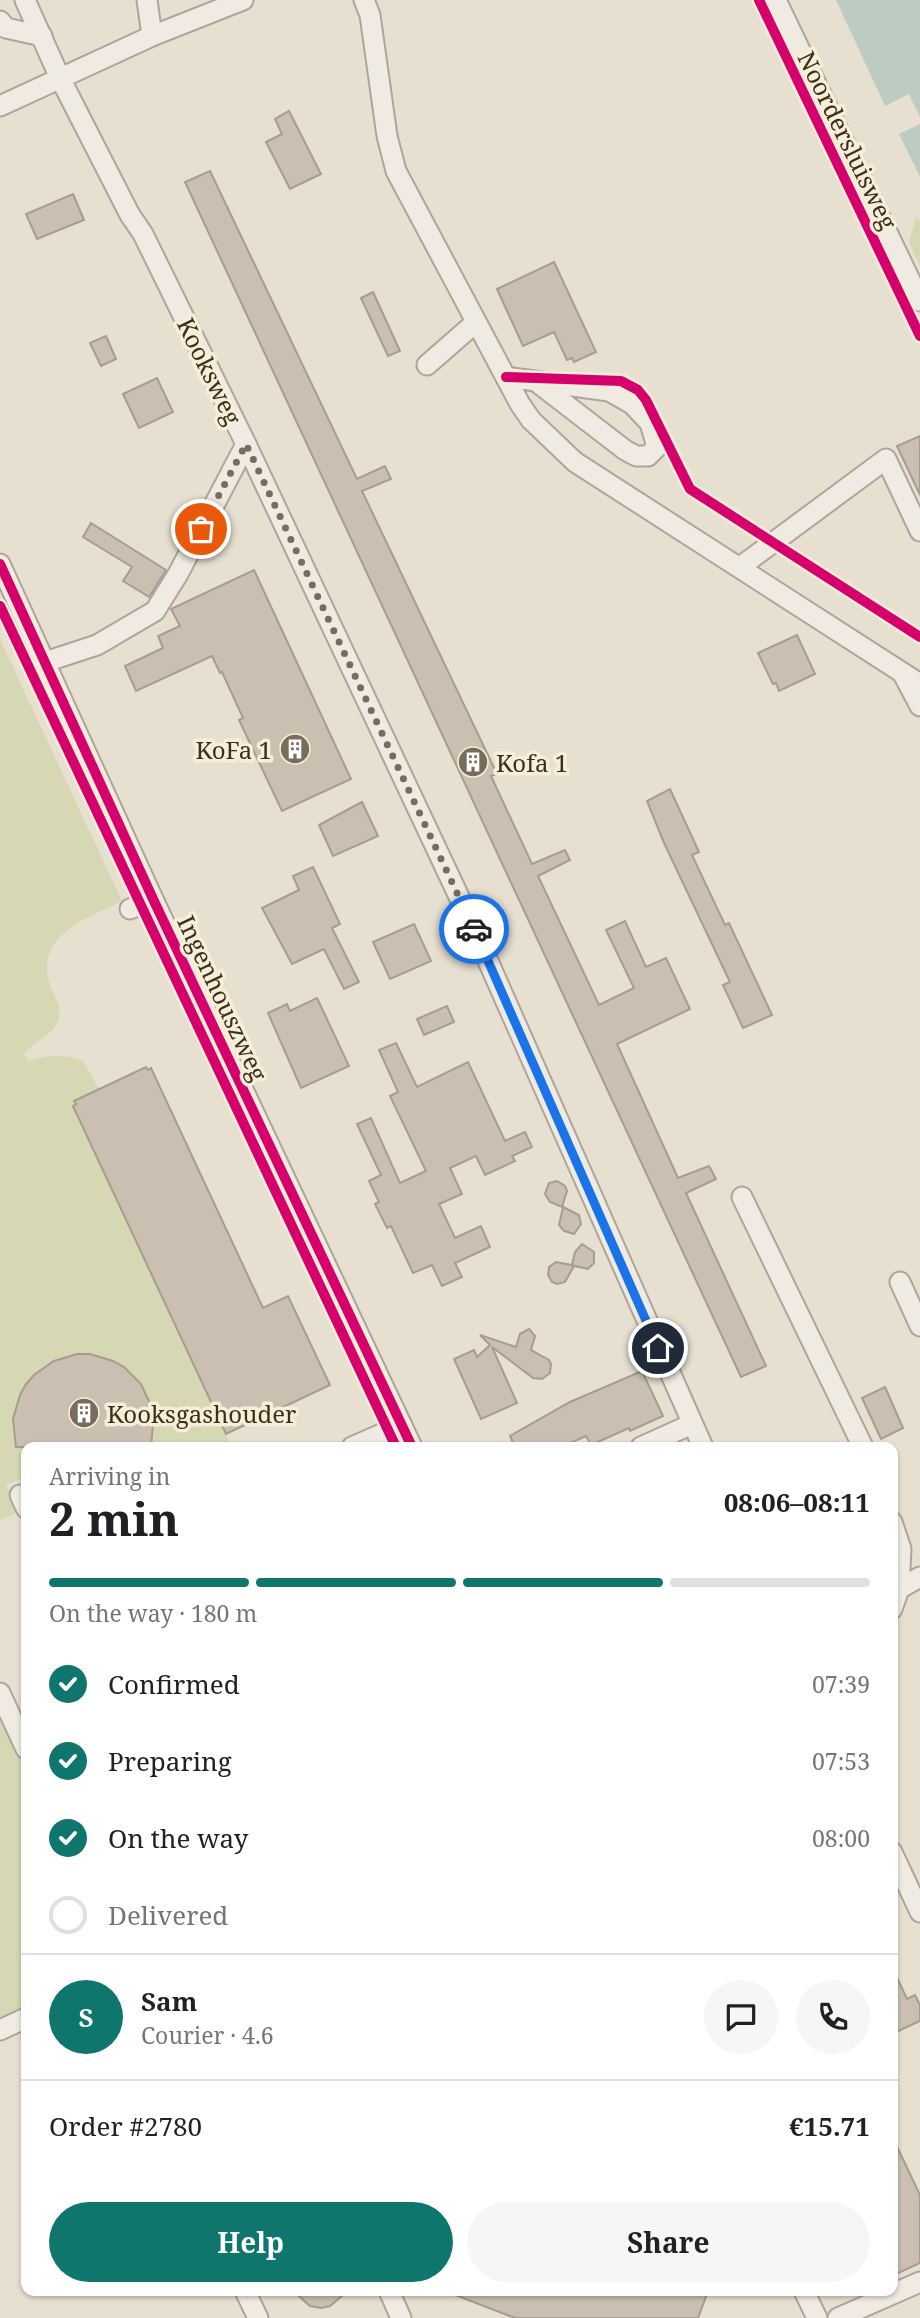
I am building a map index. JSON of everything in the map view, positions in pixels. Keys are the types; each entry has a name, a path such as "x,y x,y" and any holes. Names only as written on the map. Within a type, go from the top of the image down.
{"street":[{"name":"Kooksweg","path":"25,0 60,78 130,215 143,234 246,444 468,918 701,1442"},
{"path":"147,0 152,36"},
{"path":"0,106 152,36 243,0"},
{"path":"364,0 370,15 387,136 396,172 475,323 531,420 575,463 740,566 920,684"},
{"name":"Noordersluisweg","path":"776,0 920,301"},
{"path":"0,21 6,29 42,36"},
{"path":"427,365 475,323"},
{"path":"506,377 609,391 632,404 650,423 657,447 648,456 636,456 605,436 538,383"},
{"path":"45,662 97,645 155,611 178,574 246,444"},
{"path":"740,566 886,459 920,531"},
{"name":"Ingenhouszweg","path":"0,564 153,899 410,1442"},
{"path":"902,673 920,706"},
{"path":"130,909 153,899"},
{"path":"742,1197 861,1442"},
{"path":"900,1282 920,1326"},
{"path":"652,1442 692,1424"},
{"path":"363,1442 402,1425"},
{"path":"898,1540 901,1549 898,1592"},
{"path":"899,1589 920,1577"},
{"path":"0,1693 21,1738"},
{"path":"898,1865 920,1912"},
{"path":"0,2030 21,2020"},
{"path":"898,2292 920,2282"},
{"path":"248,2296 258,2318"},
{"path":"391,2296 401,2318"},
{"path":"806,2296 817,2318"},
{"path":"838,2318 888,2296"}],"green space":[{"path":"916,218 920,221 920,267 909,242"},
{"path":"0,639 122,901 77,923 54,944 48,957 47,972 58,1005 58,1021 51,1031 24,1054 29,1061 56,1056 83,1061 99,1089 75,1100 76,1104 73,1106 230,1442 21,1442 21,1481 20,1479 6,1485 18,1512 0,1520"},
{"path":"0,1717 21,1762 21,2008 0,2017"}],"shaded area":[{"path":"836,0 920,0 920,117 909,94 885,106"},
{"path":"920,124 920,177 899,134"}],"building":[{"path":"289,111 321,174 290,189 266,142 282,134 275,119"},
{"name":"Kofa 1","path":"210,171 357,479 385,466 391,479 362,491 497,774 491,776 532,864 565,850 570,860 538,876 599,1005 634,988 606,930 625,921 646,967 666,958 690,1009 617,1044 678,1178 709,1166 716,1179 686,1193 766,1366 741,1377 185,182"},
{"path":"73,194 84,220 37,239 26,214"},
{"path":"554,262 596,352 574,362 572,358 567,360 554,332 523,346 497,289"},
{"path":"373,292 400,351 388,356 361,298"},
{"path":"106,336 116,359 101,366 90,343"},
{"path":"157,378 173,412 139,428 123,394"},
{"path":"920,436 920,495 897,446"},
{"path":"91,523 166,570 149,597 123,581 132,567 83,537"},
{"path":"254,570 351,779 282,811 239,720 243,718 212,656 136,691 125,666 163,648 158,636 180,626 171,609"},
{"path":"797,635 815,674 779,691 758,653"},
{"path":"670,789 699,852 692,855 725,925 729,923 772,1015 743,1028 723,985 730,982 647,801"},
{"path":"362,802 378,836 333,856 319,825"},
{"path":"313,867 340,924 332,928 359,982 344,989 324,949 292,964 262,908 299,890 293,876"},
{"path":"414,924 431,961 390,979 373,942"},
{"path":"317,998 349,1066 301,1088 268,1013 287,1004 290,1011"},
{"path":"447,1006 454,1022 424,1035 417,1019"},
{"path":"396,1043 417,1087 468,1062 505,1141 525,1132 532,1147 512,1156 515,1161 485,1175 476,1156 450,1168 462,1194 439,1204 455,1238 481,1226 490,1247 455,1263 462,1277 442,1286 432,1265 413,1273 391,1226 387,1228 375,1204 379,1202 369,1181 381,1175 357,1124 371,1118 400,1183 426,1171 390,1096 398,1092 379,1050"},
{"path":"146,1067 148,1070 151,1068 263,1308 288,1296 330,1385 226,1434 73,1106 76,1104 74,1101"},
{"path":"557,1181 565,1186 567,1191 562,1207 550,1202 545,1194 549,1183"},
{"path":"563,1207 579,1215 581,1224 574,1234 564,1231 559,1225"},
{"path":"582,1244 594,1252 594,1263 588,1269 574,1266 565,1282 552,1282 548,1275 549,1267 556,1262 572,1265 575,1252"},
{"path":"529,1329 535,1336 531,1350 549,1360 550,1373 542,1379 533,1378 492,1347 517,1403 481,1419 454,1359 474,1350 477,1357 490,1345 480,1335 516,1347 520,1334"},
{"name":"Kooksgashouder","path":"77,1354 90,1354 124,1367 141,1384 154,1412 151,1442 21,1442 21,1447 16,1447 13,1419 20,1395 34,1375 54,1361"},
{"path":"642,1371 663,1416 598,1442 589,1442 586,1436 572,1442 513,1442 510,1436 570,1402"},
{"path":"885,1387 903,1428 881,1439 862,1398"},
{"path":"898,1980 907,1999 915,1995 920,2005 920,2021 898,2031"},
{"path":"898,2149 920,2195 920,2263 898,2273"},
{"path":"299,2296 342,2296 330,2306 310,2306"},
{"path":"458,2296 706,2296 698,2318 515,2318"}],"cycle path":[{"path":"759,0 920,336"},
{"path":"506,377 621,381 638,390 646,400 690,489 920,637"},
{"path":"0,564 153,899 410,1442"},
{"path":"0,606 394,1442"}],"way so far":[{"path":"201,529 246,444 474,929"}],"place":[{"name":"KoFa 1","path":"295,749"},
{"name":"Kofa 1","path":"473,762"},
{"name":"Kooksgashouder","path":"84,1413"}],"route":[{"path":"474,929 658,1348"}]}
